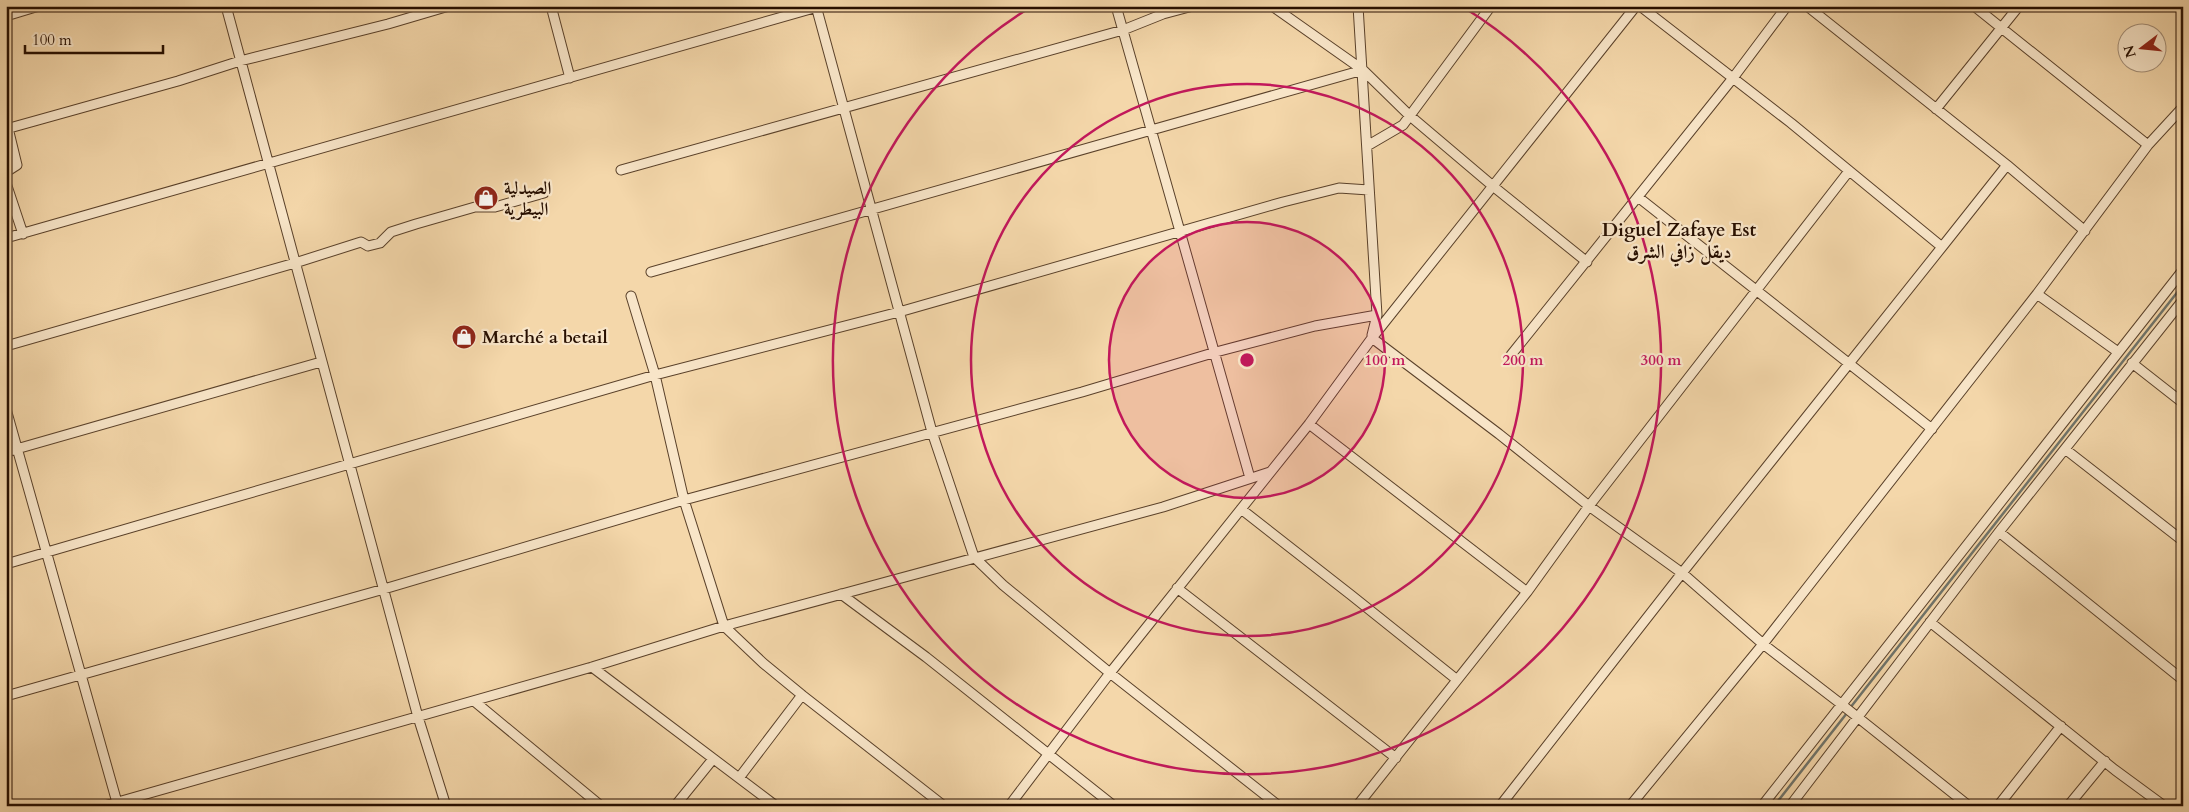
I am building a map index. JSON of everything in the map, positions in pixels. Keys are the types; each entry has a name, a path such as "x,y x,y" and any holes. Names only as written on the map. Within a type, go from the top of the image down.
{"street":[{"path":"6,16 39,6"},
{"path":"226,6 418,717 446,806"},
{"path":"6,172 17,165 7,128 240,61 388,24 449,6"},
{"path":"551,6 570,78"},
{"path":"1116,6 1150,131 1216,352 1250,478"},
{"path":"621,170 1123,30 1163,14 1193,6"},
{"path":"1272,6 1363,70 1409,115 1587,262"},
{"path":"1358,6 1377,315 1372,338"},
{"path":"1367,146 1403,125 1491,6"},
{"path":"1008,806 1110,673 1308,424 1372,338 1638,6 1733,78 1942,246"},
{"path":"1511,354 1587,262 1733,78 1787,6"},
{"path":"1807,6 2007,165 2085,231"},
{"path":"1974,6 2148,146"},
{"path":"1936,109 2020,6"},
{"path":"6,238 818,7 843,107 932,432 974,557 1003,585 1110,673 1279,806"},
{"path":"652,272 1363,70"},
{"path":"1630,806 1763,644 2037,294 2148,146 2183,107"},
{"path":"1500,806 1848,363 2007,165"},
{"path":"1357,806 1527,592 1589,506 1849,171"},
{"path":"6,183 22,234"},
{"path":"6,564 655,375 899,312 1180,231 1339,188 1369,190"},
{"path":"6,346 295,263 361,242 368,246 380,243 391,232 475,207 495,207 544,193"},
{"path":"1638,197 1932,429"},
{"path":"1762,806 2183,270"},
{"path":"2037,294 2118,352"},
{"path":"631,296 655,375 684,500 724,626 763,663 802,695 944,806"},
{"path":"1790,806 1856,716 2183,300"},
{"path":"6,696 384,589 684,500 1082,392 1216,352 1315,326 1377,315"},
{"path":"1372,338 1499,434 1589,506 1682,573 1763,644 1843,705 1969,806"},
{"path":"6,452 321,362"},
{"path":"2132,363 2183,403"},
{"path":"6,409 117,804"},
{"path":"1308,424 1527,592"},
{"path":"2065,449 2183,541"},
{"path":"104,806 117,804 592,667 724,626 1163,507 1270,472"},
{"path":"1241,510 1351,594 1456,679"},
{"path":"1999,532 2183,680"},
{"path":"1177,588 1396,758"},
{"path":"841,594 926,657 1114,806"},
{"path":"1930,622 2164,806"},
{"path":"592,667 776,806"},
{"path":"740,778 802,695"},
{"path":"474,701 602,806"},
{"path":"1998,806 2061,726"},
{"path":"675,806 713,759"},
{"path":"2068,806 2105,761"}],"waterway":[{"path":"1850,708 2183,285"},
{"path":"1774,806 1847,713"}],"place":[{"name":"الصيدلية البيطرية","path":"486,198"},
{"name":"Marché a betail","path":"464,337"}],"district":[{"name":"Diguel Zafaye Est ديقل زافي الشرق","path":"1679,241"}]}
